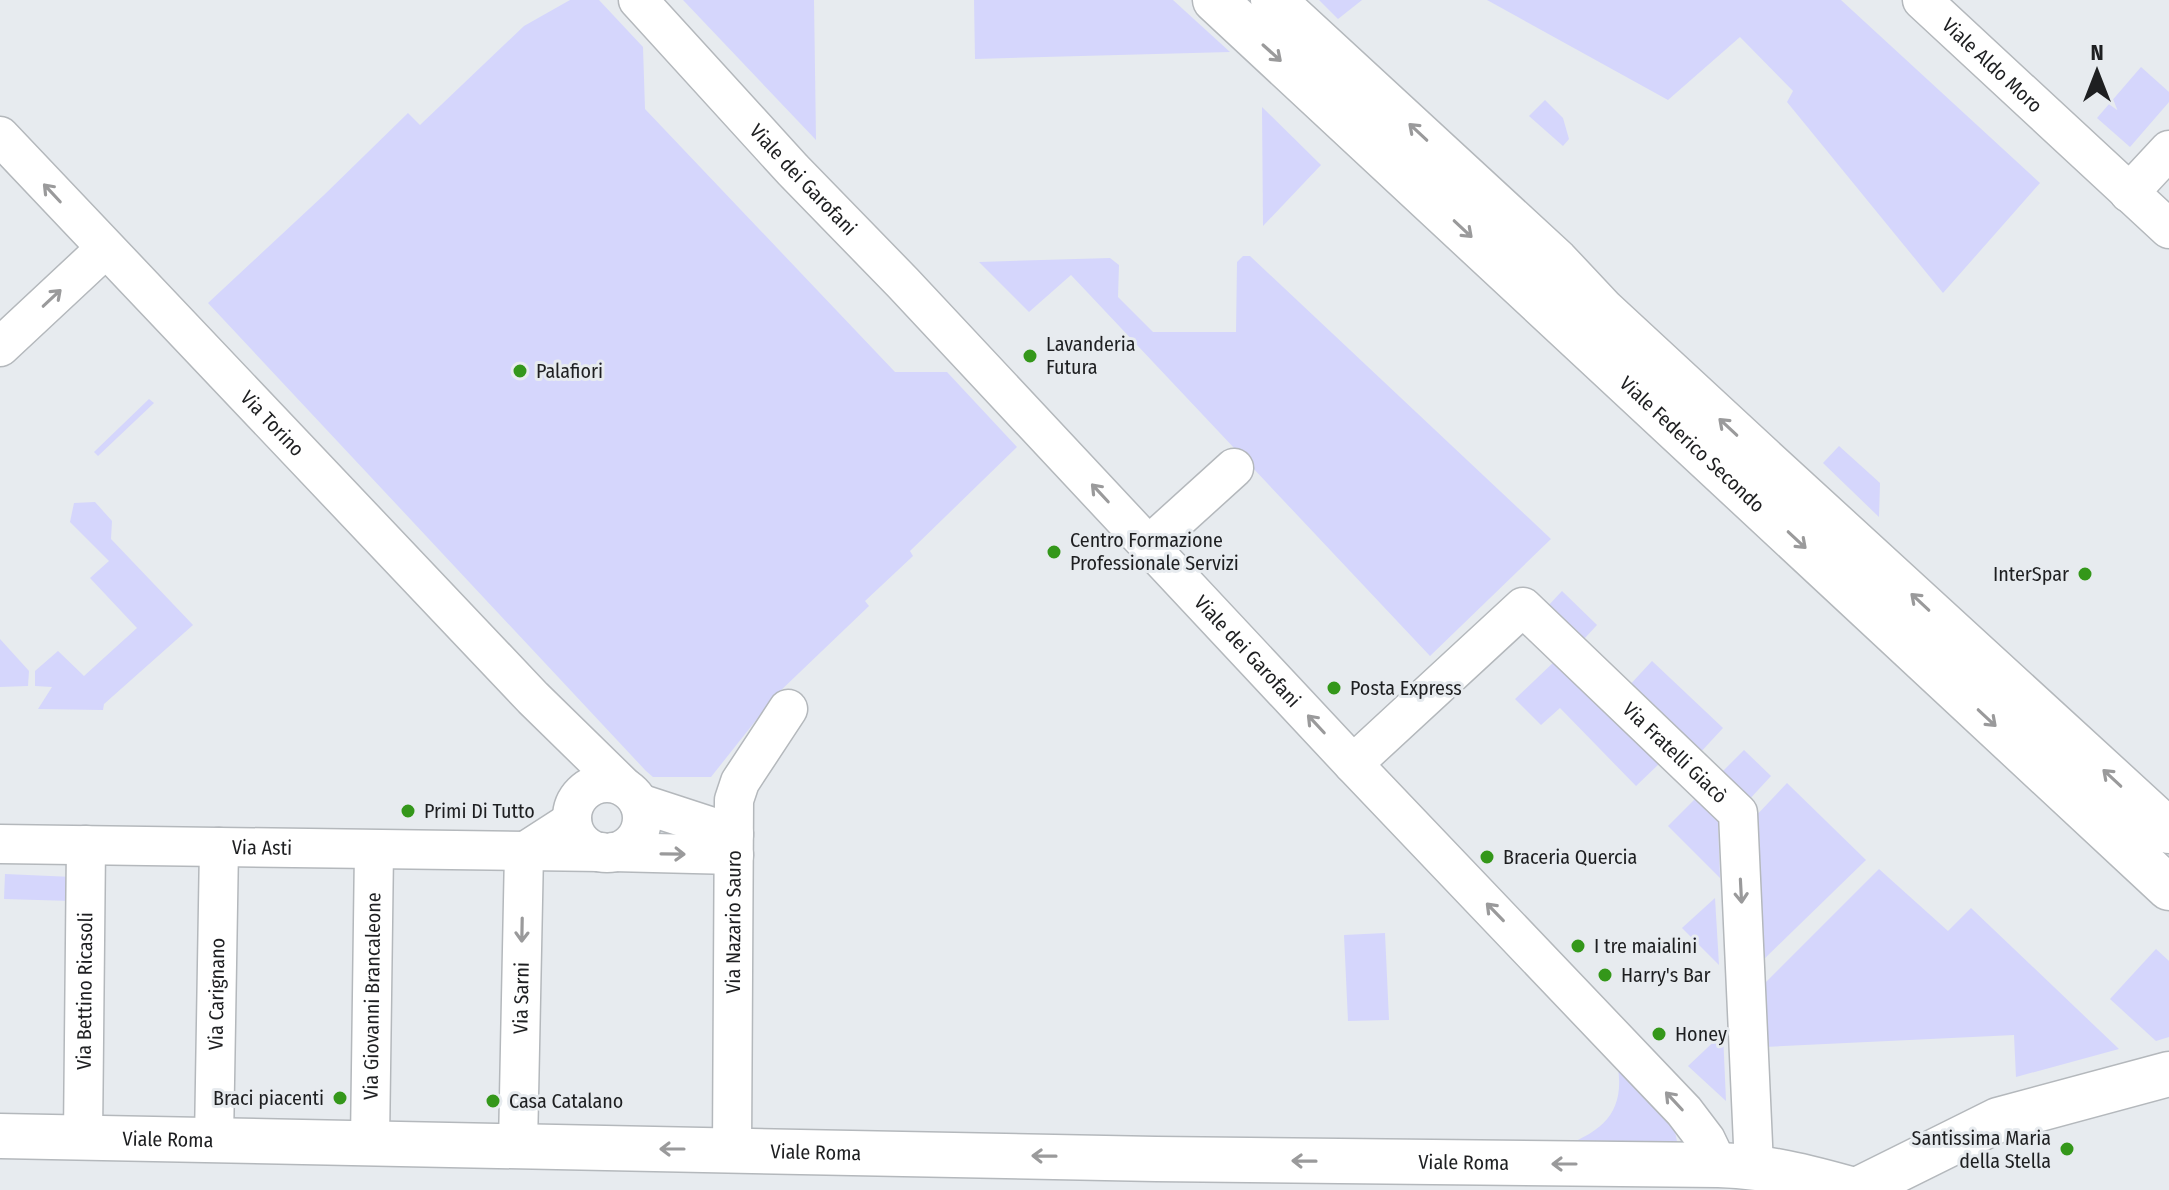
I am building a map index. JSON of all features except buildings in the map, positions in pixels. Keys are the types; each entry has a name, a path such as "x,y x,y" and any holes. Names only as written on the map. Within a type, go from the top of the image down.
{"main road":[{"name":"Viale Federico Secondo","path":"1215,0 2169,888"},
{"name":"Viale Federico Secondo","path":"1273,0 1556,261 1603,311 2169,831"},
{"path":"1856,1190 1998,1120 2169,1074"},
{"name":"Viale Roma","path":"0,1136 1156,1159 1618,1177 1733,1173 1856,1190"}],"street":[{"name":"Viale dei Garofani","path":"638,0 793,170 1684,1111 1733,1173"},
{"name":"Viale Aldo Moro","path":"1922,0 2169,229"},
{"name":"Via Torino","path":"0,136 546,711 632,795"},
{"path":"2129,193 2169,150"},
{"path":"0,347 105,249"},
{"path":"1149,545 1234,468"},
{"name":"Via Fratelli Giacò","path":"1353,764 1523,607 1738,813 1733,1173"},
{"name":"Via Nazario Sauro","path":"732,1150 734,800 740,782 788,709"},
{"name":"Via Torino","path":"546,711 560,751 573,815"},
{"path":"632,795 643,813 639,835 632,843 607,852 591,849 582,842 573,815 577,800 593,786 614,783 632,795 734,844"},
{"path":"524,852 573,815"},
{"name":"Via Asti","path":"0,844 607,852 734,844"},
{"name":"Via Bettino Ricasoli","path":"83,1137 86,845"},
{"name":"Via Carignano","path":"214,1140 219,847"},
{"name":"Via Giovanni Brancaleone","path":"370,1142 374,850"},
{"name":"Via Sarni","path":"518,1146 524,852"}],"shaded area":[{"path":"570,0 599,0 643,47 645,109 895,372 947,372 1017,447 910,551 913,556 865,601 869,606 776,695 711,777 653,777 646,771 208,303 408,113 420,125 524,26"},
{"path":"683,0 814,0 816,140"},
{"path":"974,0 1173,0 1230,52 975,59"},
{"path":"1319,0 1362,0 1338,19"},
{"path":"1487,0 1841,0 2040,183 1943,293 1787,102 1793,91 1740,37 1668,100"},
{"path":"2141,67 2169,92 2169,102 2130,147 2097,118"},
{"path":"1545,100 1563,118 1569,139 1563,146 1529,116"},
{"path":"1262,107 1321,165 1263,226"},
{"path":"1243,256 1250,256 1551,539 1430,656 1071,275 1029,312 979,262 1110,258 1119,265 1118,297 1153,332 1236,332 1237,262"},
{"path":"149,399 154,403 98,456 94,452"},
{"path":"1839,446 1880,483 1879,517 1823,463"},
{"path":"95,502 112,521 111,539 193,625 104,704 103,710 38,709 52,687 35,686 35,671 58,651 84,676 137,628 90,578 109,561 70,522 74,503"},
{"path":"1562,591 1597,625 1584,639 1548,606"},
{"path":"0,639 29,671 28,686 0,687"},
{"path":"1557,659 1660,763 1636,786 1560,708 1541,725 1515,699"},
{"path":"1652,661 1723,728 1698,755 1627,688"},
{"path":"1744,750 1771,776 1746,803 1718,776"},
{"path":"1787,783 1866,860 1758,965 1752,820"},
{"path":"1695,799 1718,822 1720,878 1668,826"},
{"path":"1879,869 1948,931 1971,908 2119,1049 2016,1077 2014,1035 1765,1047 1763,985"},
{"path":"5,874 73,877 72,901 4,899"},
{"path":"1715,898 1719,965 1682,928"},
{"path":"1385,933 1389,1020 1348,1021 1344,935"},
{"path":"2156,949 2169,961 2169,1037 2156,1041 2110,999"},
{"path":"1723,1033 1726,1101 1688,1066"},
{"path":"1618,1068 1673,1122 1678,1146 1571,1143 1594,1131 1610,1115 1618,1094"}],"place":[{"name":"Lavanderia Futura","path":"1030,356"},
{"name":"Palafiori","path":"520,371"},
{"name":"Centro Formazione Professionale Servizi","path":"1054,552"},
{"name":"InterSpar","path":"2085,574"},
{"name":"Posta Express","path":"1334,688"},
{"name":"Primi Di Tutto","path":"408,811"},
{"name":"Braceria Quercia","path":"1487,857"},
{"name":"I tre maialini","path":"1578,946"},
{"name":"Harry's Bar","path":"1605,975"},
{"name":"Honey","path":"1659,1034"},
{"name":"Braci piacenti","path":"340,1098"},
{"name":"Casa Catalano","path":"493,1101"},
{"name":"Santissima Maria della Stella","path":"2067,1149"}]}
